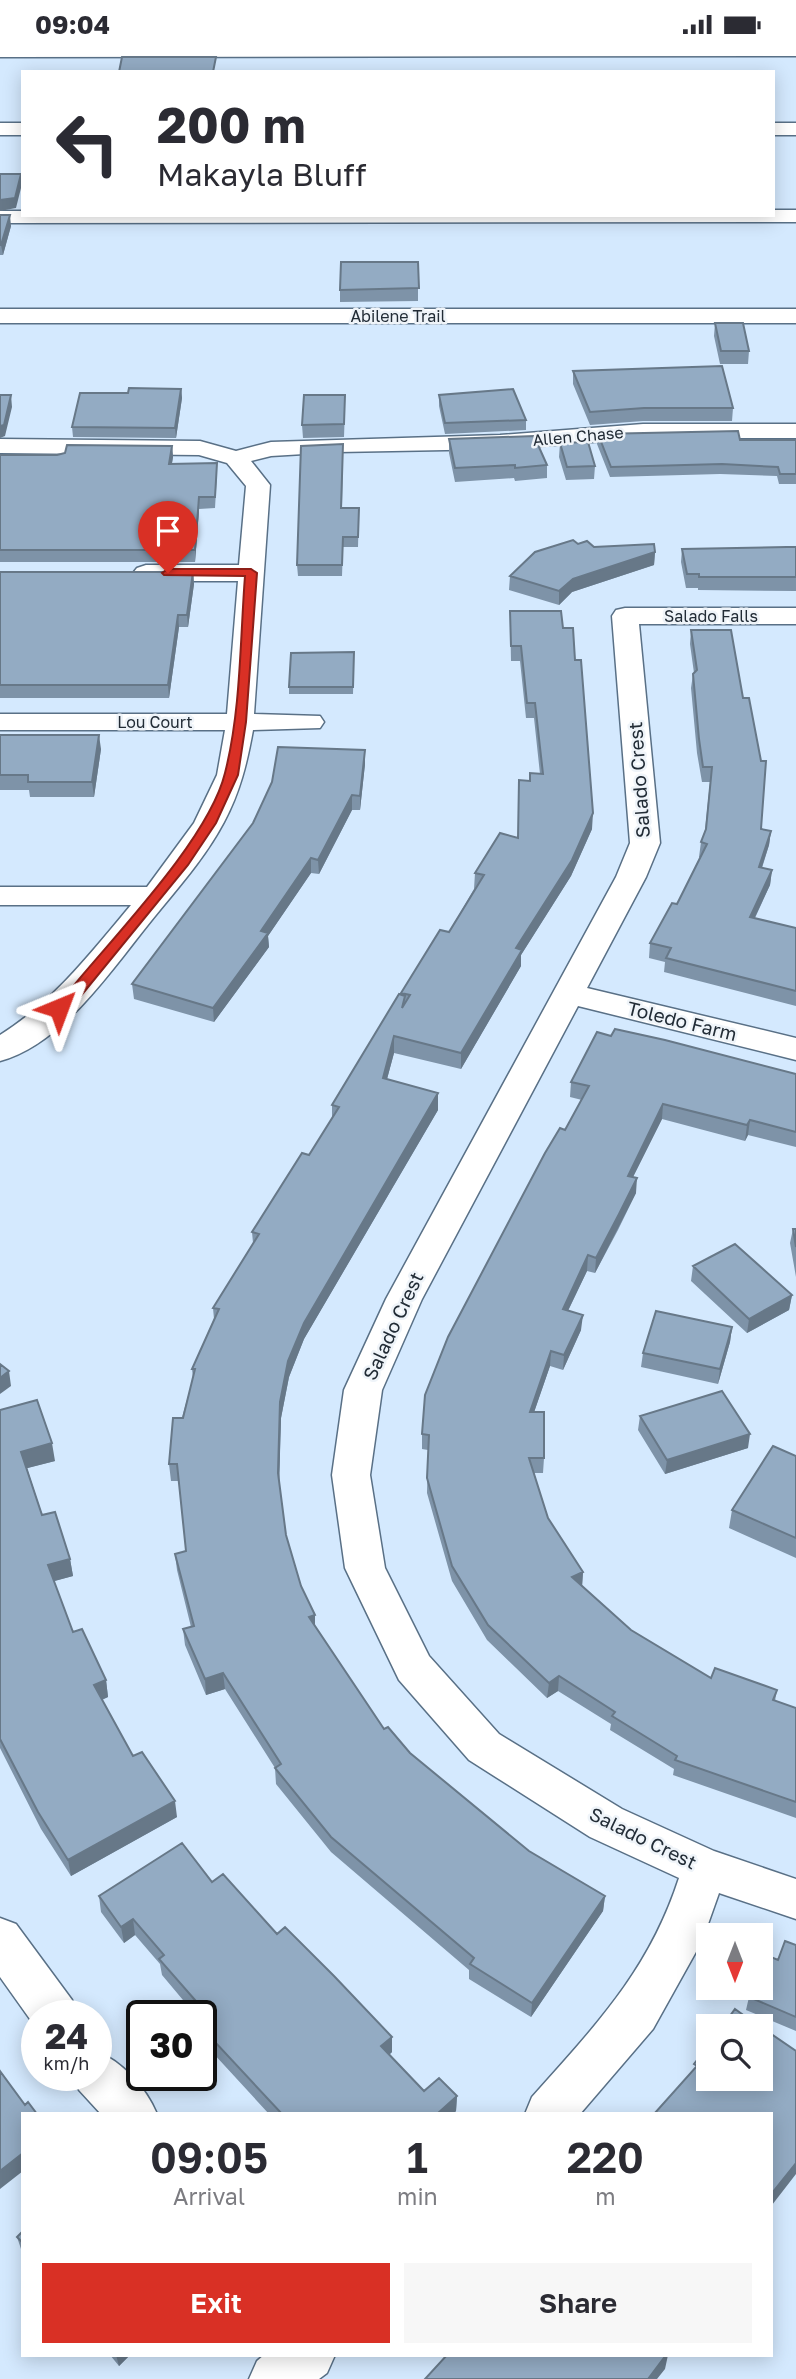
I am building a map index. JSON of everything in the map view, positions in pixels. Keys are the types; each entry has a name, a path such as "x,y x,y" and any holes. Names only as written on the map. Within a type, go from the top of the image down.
{"street":[{"path":"0,52 796,51"},
{"path":"0,129 21,129"},
{"path":"775,129 796,129"},
{"path":"775,216 796,216"},
{"path":"0,217 21,217"},
{"name":"Abilene Trail","path":"0,316 796,316"},
{"name":"Allen Chase","path":"234,458 285,448 430,446 643,431 796,431"},
{"path":"0,446 200,448 234,458 258,485 240,722 231,775 209,823 155,896 75,993 44,1022 0,1049"},
{"path":"126,573 251,573"},
{"name":"Salado Falls","path":"625,616 796,616"},
{"name":"Salado Crest","path":"625,616 645,843 631,877 404,1299 363,1390 351,1475 365,1568 414,1668 484,1747 606,1823 704,1868 796,1899"},
{"name":"Lou Court","path":"0,722 310,722"},
{"path":"0,896 155,896"},
{"name":"Toledo Farm","path":"568,993 796,1049"},
{"path":"550,2112 636,2013 686,1926 704,1868"},
{"path":"0,1939 44,2000"},
{"path":"112,2091 131,2112"},
{"path":"275,2379 306,2357"}],"building":[{"path":"122,57 216,57 213,70 119,70"},
{"path":"0,174 21,174 15,198 0,200"},
{"path":"0,215 10,215 1,245 0,245"},
{"path":"341,262 418,262 419,288 340,290"},
{"path":"715,323 743,323 749,351 721,351"},
{"path":"722,366 733,408 644,408 590,412 573,371"},
{"path":"129,388 181,389 175,428 72,427 80,393 128,393"},
{"path":"513,389 526,420 445,423 439,395"},
{"path":"0,395 11,395 4,425 0,426"},
{"path":"304,395 345,395 344,424 302,425"},
{"path":"738,431 740,440 796,440 796,474 780,474 778,467 722,464 611,467 598,434"},
{"path":"534,436 547,465 455,468 449,439"},
{"path":"588,442 595,466 567,467 560,443"},
{"path":"343,444 341,508 359,508 358,537 343,537 342,565 297,565 301,446"},
{"path":"67,445 172,446 169,464 217,463 215,497 199,497 195,550 0,550 0,455 57,455 65,453"},
{"path":"573,540 578,544 587,541 594,547 654,544 655,552 573,579 559,591 510,576 535,552"},
{"path":"796,547 796,577 699,577 699,574 687,574 682,549"},
{"path":"0,572 193,572 187,615 178,615 168,685 0,685"},
{"path":"510,611 561,611 563,628 573,628 575,660 581,660 593,813 572,860 516,948 522,950 461,1053 394,1036 383,1078 438,1093 304,1323 288,1361 280,1402 278,1473 286,1535 301,1586 315,1615 309,1617 384,1729 388,1727 410,1753 529,1851 605,1896 532,2003 470,1964 474,1958 331,1837 275,1768 281,1764 223,1673 205,1679 183,1629 194,1626 175,1554 186,1551 177,1464 169,1464 173,1418 183,1418 195,1369 192,1369 219,1309 213,1308 259,1234 252,1232 302,1153 309,1155 339,1107 332,1105 399,994 405,996 402,1008 410,995 401,993 440,930 449,932 484,875 475,873 500,833 518,838 519,780 530,781 530,773 543,774 535,703 527,703 521,646 511,646"},
{"path":"691,630 731,630 743,698 749,698 761,761 766,761 761,829 771,831 759,867 772,870 750,917 796,928 796,991 666,958 671,948 650,943 672,903 677,904 707,844 701,842 706,829 712,767 703,767 693,674 697,670"},
{"path":"354,652 353,687 289,687 291,653"},
{"path":"0,735 99,735 92,782 28,782 28,775 0,775"},
{"path":"278,747 365,750 360,796 352,795 318,860 311,858 261,931 268,933 213,1008 132,984 253,823 272,782"},
{"path":"615,1029 796,1074 796,1132 750,1120 747,1125 663,1104 628,1176 637,1178 596,1258 588,1255 563,1309 583,1315 564,1355 551,1351 530,1412 544,1412 544,1458 529,1458 548,1518 583,1572 572,1577 631,1630 711,1678 715,1668 777,1690 773,1700 796,1708 796,1802 675,1760 677,1756 612,1716 615,1712 559,1676 549,1683 488,1625 452,1566 427,1478 429,1435 422,1434 425,1395 448,1337 545,1153 560,1128 565,1130 589,1086 571,1082 597,1032 611,1036"},
{"path":"735,1244 792,1295 749,1319 693,1266"},
{"path":"656,1311 732,1327 720,1369 643,1353"},
{"path":"0,1364 9,1371 0,1378"},
{"path":"722,1391 750,1434 667,1460 640,1416"},
{"path":"37,1400 52,1443 21,1452 42,1515 55,1512 70,1559 48,1565 73,1632 82,1629 106,1680 94,1685 133,1756 142,1752 175,1801 68,1860 38,1812 0,1739 0,1410"},
{"path":"773,1446 796,1456 796,1538 732,1510"},
{"path":"182,1843 212,1882 223,1874 277,1934 285,1927 334,1976 392,2037 381,2046 424,2091 439,2078 457,2096 439,2112 280,2112 217,2044 217,2000 195,2000 159,1959 164,1955 133,1919 121,1927 99,1896"},
{"path":"785,1941 796,1945 796,2017 756,2000 774,2000 774,1958 778,1960"},
{"path":"773,2035 796,2051 796,2163 773,2192 773,2112 656,2112 696,2067 696,2091 773,2091"},
{"path":"0,2071 25,2105 28,2102 36,2112 21,2112 21,2155 0,2171"},
{"path":"445,2357 664,2357 648,2379 425,2379"}],"route":[{"path":"59,1008 75,993 183,862 209,823 231,775 240,722 251,573 168,573"}]}
